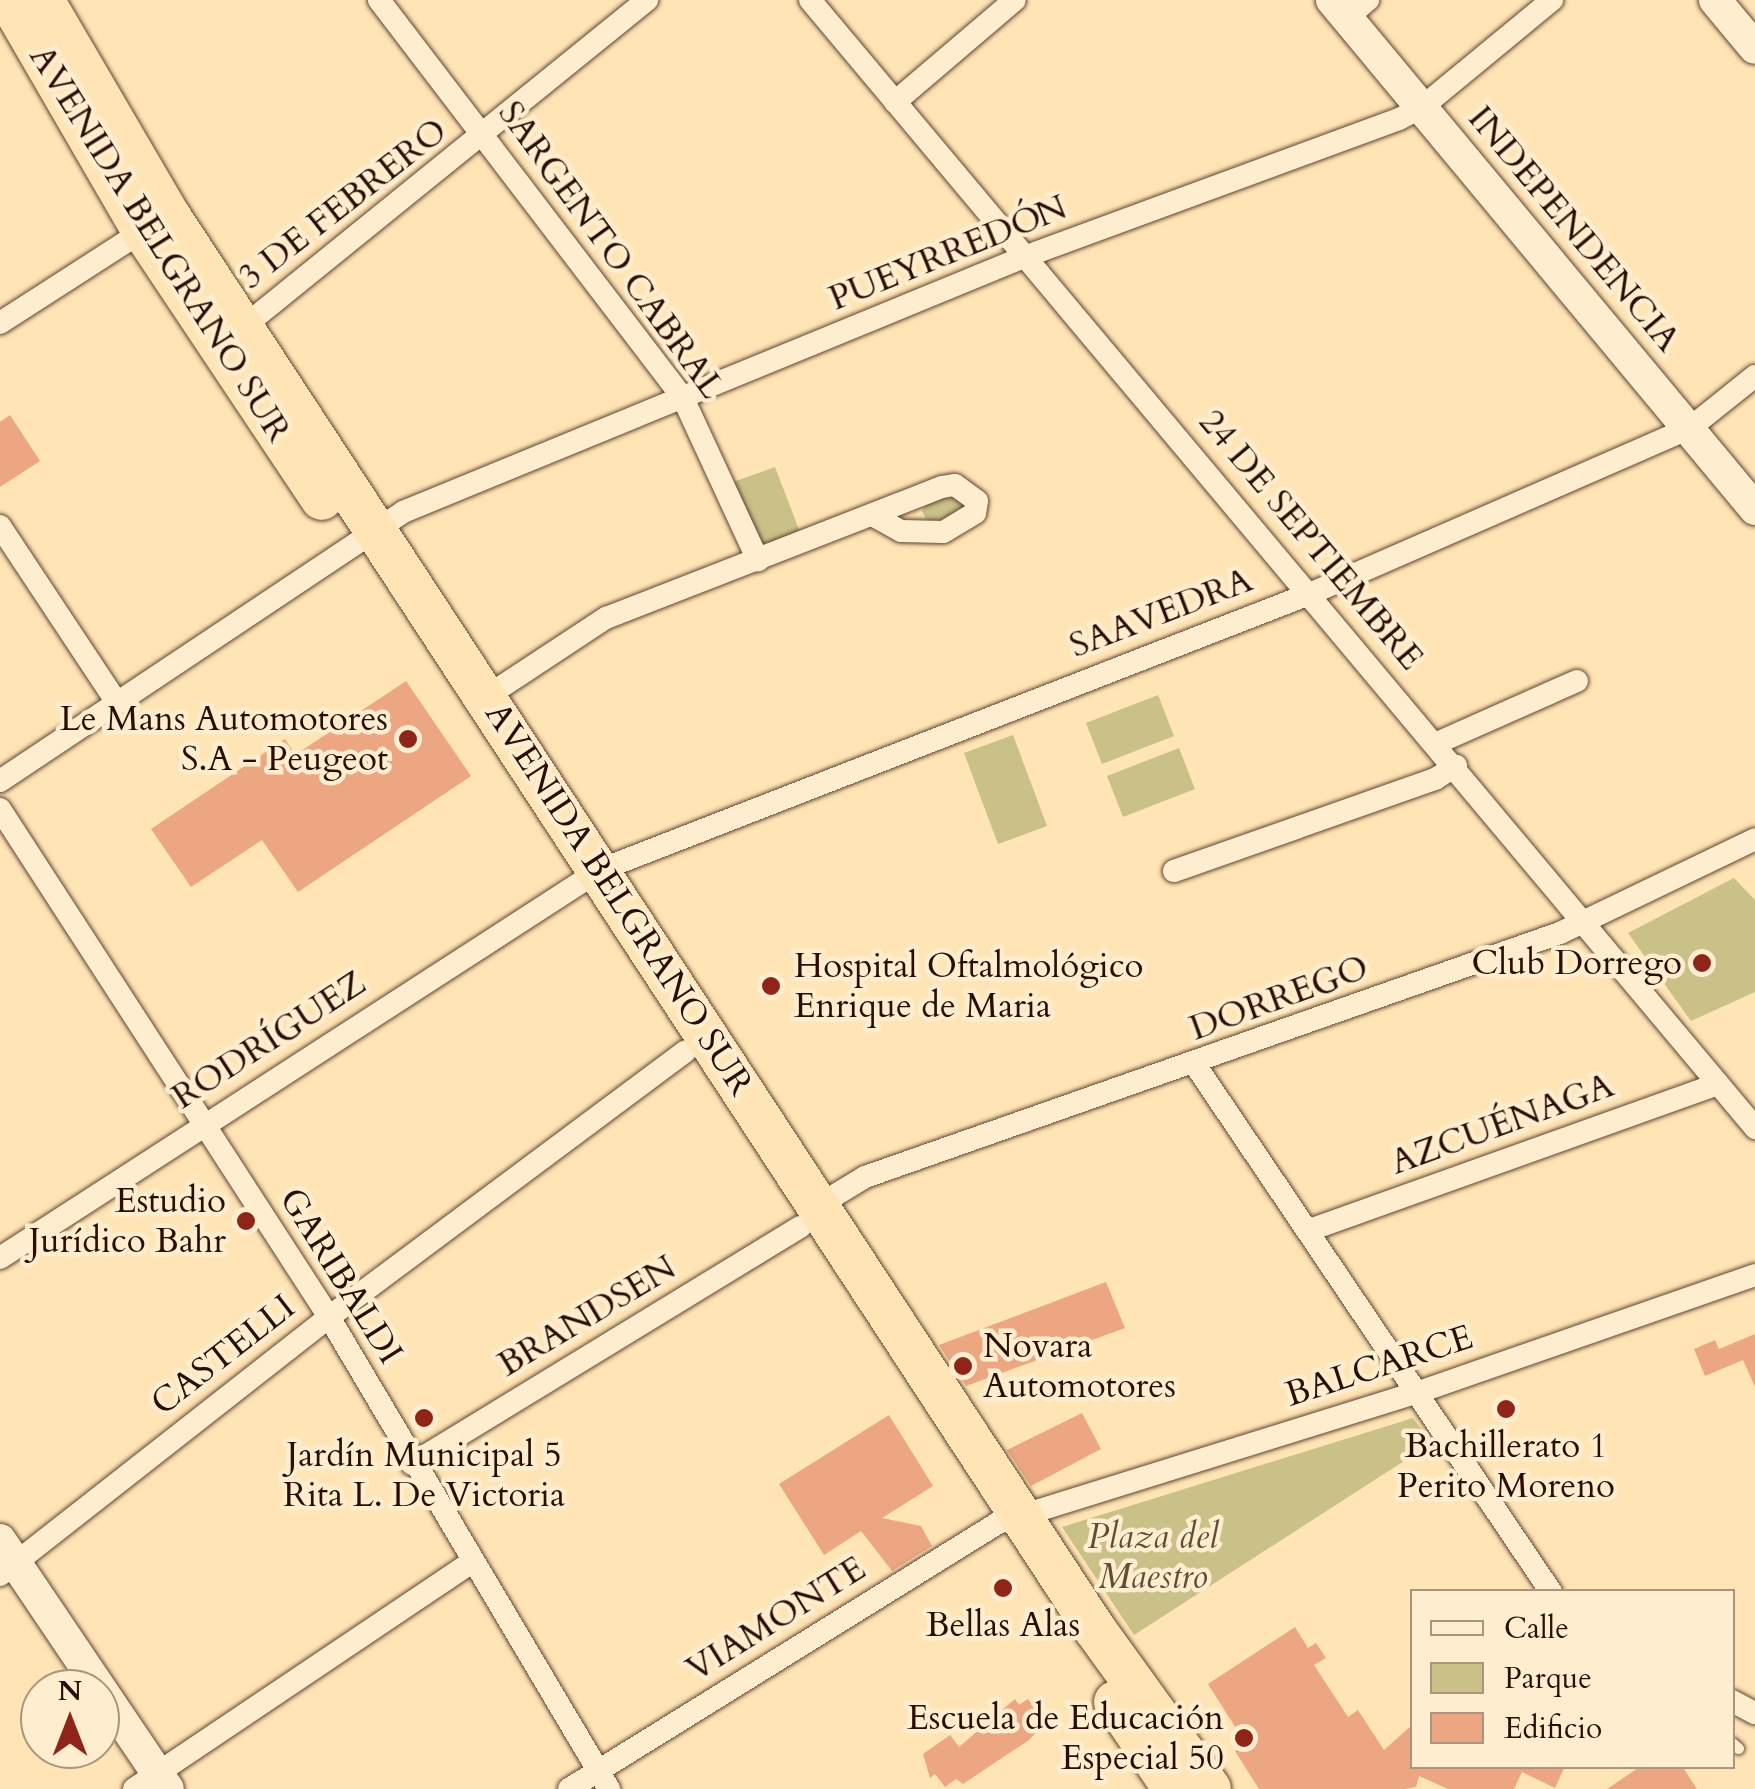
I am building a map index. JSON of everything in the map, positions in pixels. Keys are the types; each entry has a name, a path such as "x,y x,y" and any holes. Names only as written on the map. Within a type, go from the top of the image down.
{"highway":[{"name":"AVENIDA BELGRANO SUR","path":"9,0 143,231 230,337"},
{"name":"AVENIDA BELGRANO SUR","path":"43,0 230,337 1010,1518 1177,1781"},
{"name":"AVENIDA BELGRANO SUR","path":"366,539 486,697 686,1052 810,1216"}],"street":[{"name":"SARGENTO CABRAL","path":"379,0 683,398 758,560"},
{"name":"3 DE FEBRERO","path":"230,337 485,137 647,0"},
{"name":"24 DE SEPTIEMBRE","path":"810,0 1024,258 1312,593 1755,1128"},
{"path":"896,102 1015,0"},
{"name":"PUEYRREDÓN","path":"0,782 403,512 1024,258 1421,108 1552,0"},
{"path":"1715,0 1755,48"},
{"name":"INDEPENDENCIA","path":"1349,6 1421,108 1755,509"},
{"path":"0,323 143,231"},
{"name":"SAAVEDRA","path":"588,877 1312,593 1690,428 1755,376"},
{"path":"486,697 586,627 874,516"},
{"path":"0,526 118,703"},
{"path":"1437,743 1577,681"},
{"path":"1174,871 1434,779 1456,766"},
{"name":"GARIBALDI","path":"0,809 328,1317 603,1780"},
{"name":"DORREGO","path":"810,1216 865,1178 1196,1066 1586,922 1755,839"},
{"name":"RODRÍGUEZ","path":"0,1258 588,877"},
{"name":"CASTELLI","path":"5,1559 686,1052"},
{"path":"1196,1066 1549,1589"},
{"name":"AZCUÉNAGA","path":"1310,1230 1718,1084"},
{"name":"BRANDSEN","path":"412,1464 810,1216"},
{"name":"BALCARCE","path":"1010,1518 1418,1392 1755,1274"},
{"name":"VIAMONTE","path":"569,1789 603,1780 1010,1518"},
{"path":"5,1559 153,1784 472,1562"}],"green space":[{"path":"775,467 801,535 760,550 733,482"},
{"path":"958,495 967,511 948,522 926,519 922,511 929,501"},
{"path":"1158,695 1174,736 1102,764 1086,723"},
{"path":"1013,735 1047,826 998,844 964,753"},
{"path":"1179,748 1195,789 1123,817 1107,776"},
{"name":"Club Dorrego","path":"1734,878 1755,900 1755,992 1691,1021 1628,933"},
{"name":"Plaza del Maestro","path":"1413,1418 1432,1443 1134,1635 1062,1527"}],"building":[{"path":"10,415 40,461 0,487 0,422"},
{"path":"406,681 471,776 298,892 262,840 191,887 151,829 285,739 295,755"},
{"path":"1106,1282 1125,1328 966,1386 939,1345"},
{"path":"1755,1334 1755,1387 1743,1360 1705,1376 1694,1349 1715,1340 1719,1349"},
{"path":"1082,1413 1101,1449 1031,1486 1007,1450"},
{"path":"889,1415 933,1486 882,1518 921,1526 932,1546 892,1571 861,1531 824,1555 779,1484"},
{"path":"1295,1627 1308,1648 1316,1643 1326,1658 1314,1665 1348,1717 1358,1710 1384,1750 1410,1727 1410,1769 1564,1769 1555,1788 1522,1772 1514,1789 1448,1789 1419,1776 1416,1787 1405,1789 1259,1789 1235,1751 1246,1744 1208,1684"},
{"path":"1015,1699 1019,1705 1028,1699 1035,1709 1031,1713 1040,1728 1029,1740 963,1784 956,1779 945,1787 935,1774 930,1778 923,1754 950,1735 959,1747"},
{"path":"1637,1769 1684,1769 1697,1789 1607,1789"}],"place":[{"name":"Le Mans Automotores S.A - Peugeot","path":"408,739"},
{"name":"Club Dorrego","path":"1702,963"},
{"name":"Hospital Oftalmológico Enrique de Maria","path":"771,986"},
{"name":"Estudio Jurídico Bahr","path":"246,1221"},
{"name":"Novara Automotores","path":"963,1366"},
{"name":"Bachillerato 1 Perito Moreno","path":"1506,1409"},
{"name":"Jardín Municipal 5 Rita L. De Victoria","path":"424,1418"},
{"name":"Bellas Alas","path":"1003,1588"},
{"name":"Escuela de Educación Especial 50","path":"1244,1738"}]}
